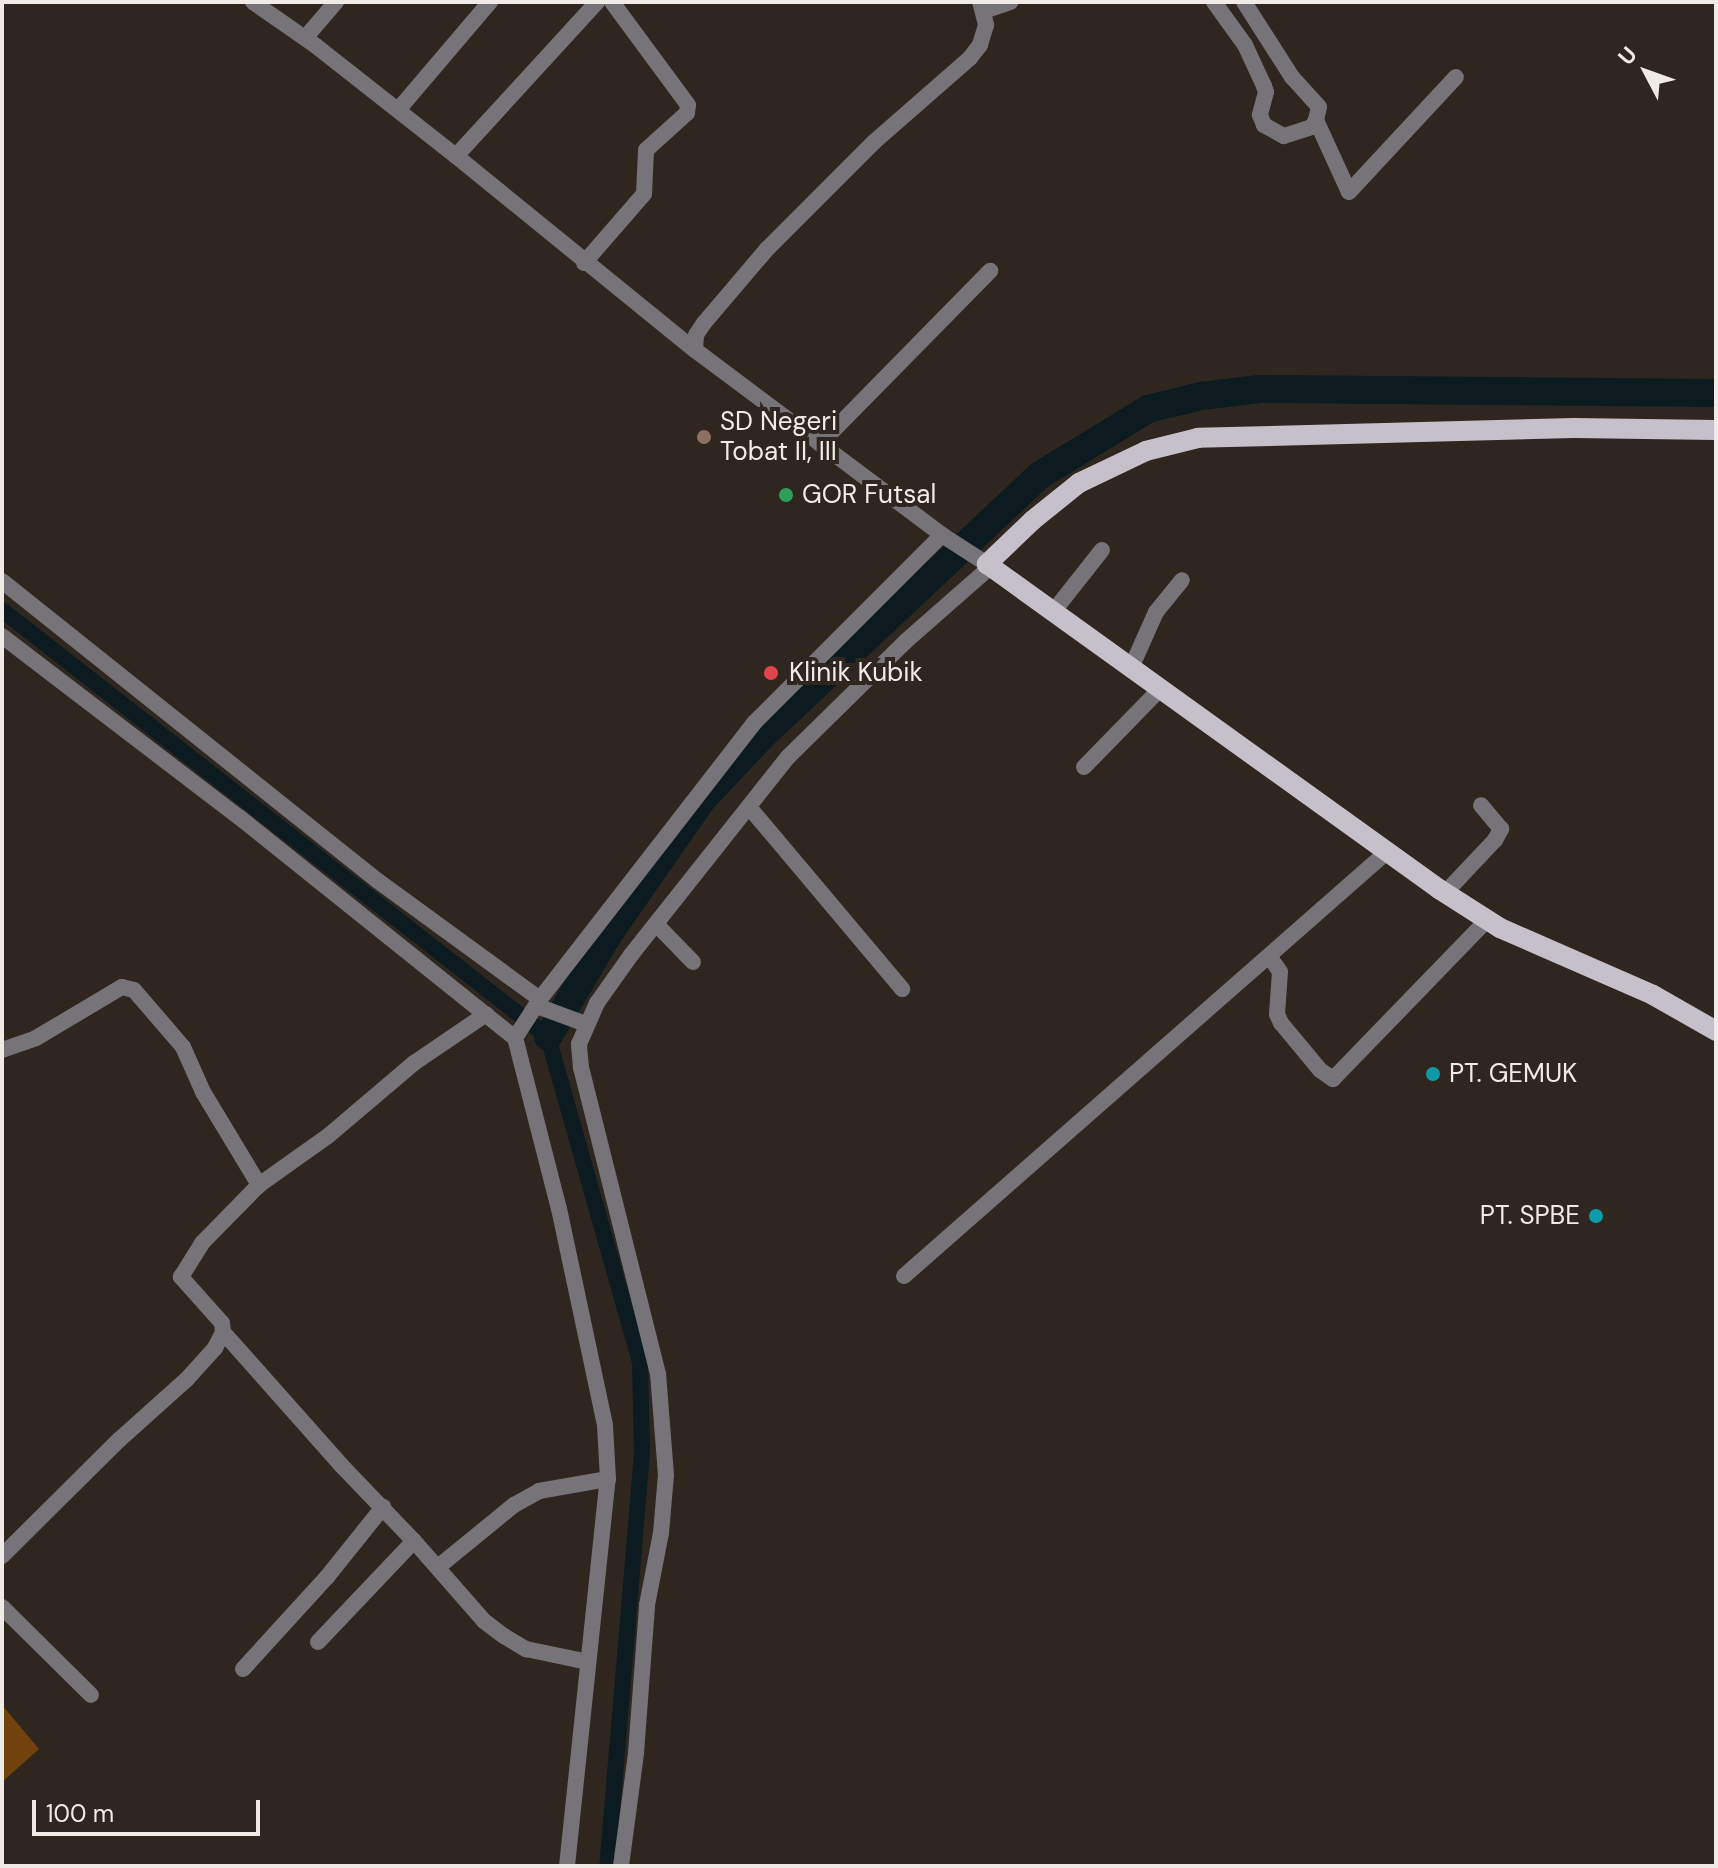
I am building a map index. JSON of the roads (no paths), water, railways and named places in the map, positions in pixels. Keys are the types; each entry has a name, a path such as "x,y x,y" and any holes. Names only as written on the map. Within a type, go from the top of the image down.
{"main road":[{"path":"1716,430 1574,428 1198,438 1146,451 1079,483 986,564 1487,920 1653,995 1716,1031"}],"street":[{"path":"253,2 398,110 695,350 947,539 986,564 788,757 581,1022 581,1068 658,1374 666,1475 661,1533 647,1605 636,1753 621,1866"},
{"path":"305,38 336,2"},
{"path":"398,110 490,2"},
{"path":"456,156 597,2"},
{"path":"584,263 644,194 646,150 687,113 688,105 612,2"},
{"path":"695,350 696,335 704,323 767,249 874,142 970,58 980,45 986,25 982,6 1010,2"},
{"path":"1214,2 1245,45 1266,92 1260,115 1272,133 1284,136 1312,127 1319,107 1292,77 1244,2"},
{"path":"1266,92 1292,77"},
{"path":"1316,120 1349,192 1456,77"},
{"path":"820,444 990,271"},
{"path":"517,1034 754,723 947,539"},
{"path":"1053,612 1102,550"},
{"path":"1131,668 1156,612 1182,580"},
{"path":"2,581 538,1006 581,1022"},
{"path":"2,636 239,817 486,1014 517,1034 563,1224 605,1425 608,1479 567,1866"},
{"path":"1084,767 1160,689"},
{"path":"1445,893 1495,840 1501,829 1481,805"},
{"path":"749,807 902,989"},
{"path":"904,1276 1388,851"},
{"path":"1269,956 1280,972 1277,1014 1281,1023 1320,1070 1333,1079 1487,920"},
{"path":"656,924 693,962"},
{"path":"2,1050 36,1038 122,987 134,990 183,1047 203,1092 259,1185"},
{"path":"486,1014 414,1063 328,1136 259,1185 227,1215 183,1269 181,1277 214,1311 223,1332 484,1621 526,1649 588,1662"},
{"path":"2,1556 119,1440 187,1379 215,1348 223,1332"},
{"path":"438,1567 514,1505 539,1491 608,1479"},
{"path":"243,1669 327,1577 383,1507"},
{"path":"318,1642 414,1541"},
{"path":"2,1607 91,1695"}],"waterway":[{"path":"548,1037 608,935 701,801 762,736 1040,475 1148,409 1201,396 1260,389 1716,393"},
{"path":"2,610 548,1037 640,1363 642,1453 607,1866"}],"place":[{"name":"SD Negeri Tobat II, III","path":"704,437"},
{"name":"GOR Futsal","path":"786,495"},
{"name":"Klinik Kubik","path":"771,673"},
{"name":"PT. GEMUK","path":"1433,1074"},
{"name":"PT. SPBE","path":"1596,1216"}]}
